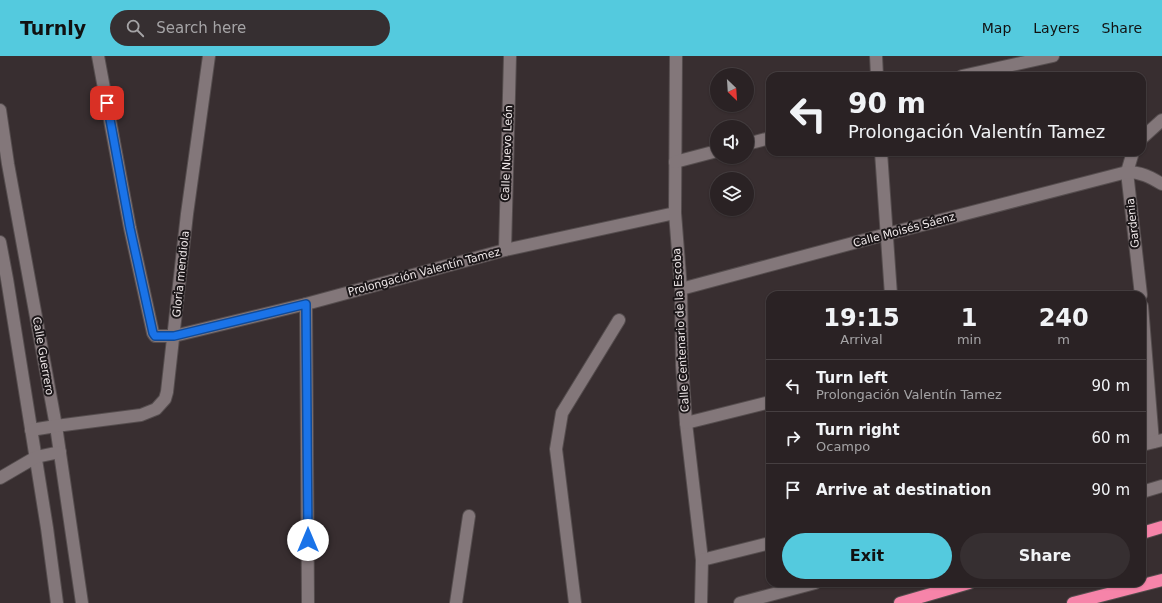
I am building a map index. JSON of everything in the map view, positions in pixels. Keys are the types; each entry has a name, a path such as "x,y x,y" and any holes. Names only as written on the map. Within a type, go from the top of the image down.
{"highway":[{"path":"1146,531 1162,527"},
{"path":"1146,584 1162,580"},
{"path":"900,603 955,587"},
{"path":"1073,603 1135,587"}],"street":[{"name":"Prolongación Valentín Tamez","path":"98,56 130,228 153,333 155,336 174,336 306,304 504,250 675,214"},
{"name":"Gloria mendiola","path":"31,430 141,416 156,409 165,399 174,336 187,214 209,56"},
{"name":"Calle Nuevo León","path":"504,250 510,56"},
{"name":"Calle Centenario de la Escoba","path":"676,56 675,214 681,289 682,365 686,423 702,560 701,603"},
{"path":"876,56 877,72"},
{"path":"980,72 1053,56"},
{"name":"Calle Guerrero","path":"0,110 4,165 56,426 82,603"},
{"path":"1146,134 1162,120"},
{"path":"754,142 766,139"},
{"path":"675,162 710,153"},
{"path":"881,156 891,291"},
{"name":"Gardenia","path":"1132,156 1127,172 1141,291"},
{"path":"1127,172 1136,172 1162,184"},
{"name":"Calle Moisés Sáenz","path":"681,289 1127,172"},
{"name":"Calle Guerrero","path":"0,242 36,457 57,603"},
{"path":"306,304 308,603"},
{"path":"575,603 556,449 562,413 619,320"},
{"path":"1146,363 1152,442"},
{"path":"686,423 766,403"},
{"path":"0,478 36,457 60,452"},
{"path":"1146,491 1162,486"},
{"path":"456,603 469,516"},
{"path":"702,560 766,544"},
{"path":"740,603 800,587"}],"route":[{"path":"107,103 130,228 153,333 155,336 174,336 306,304 308,540"}]}
